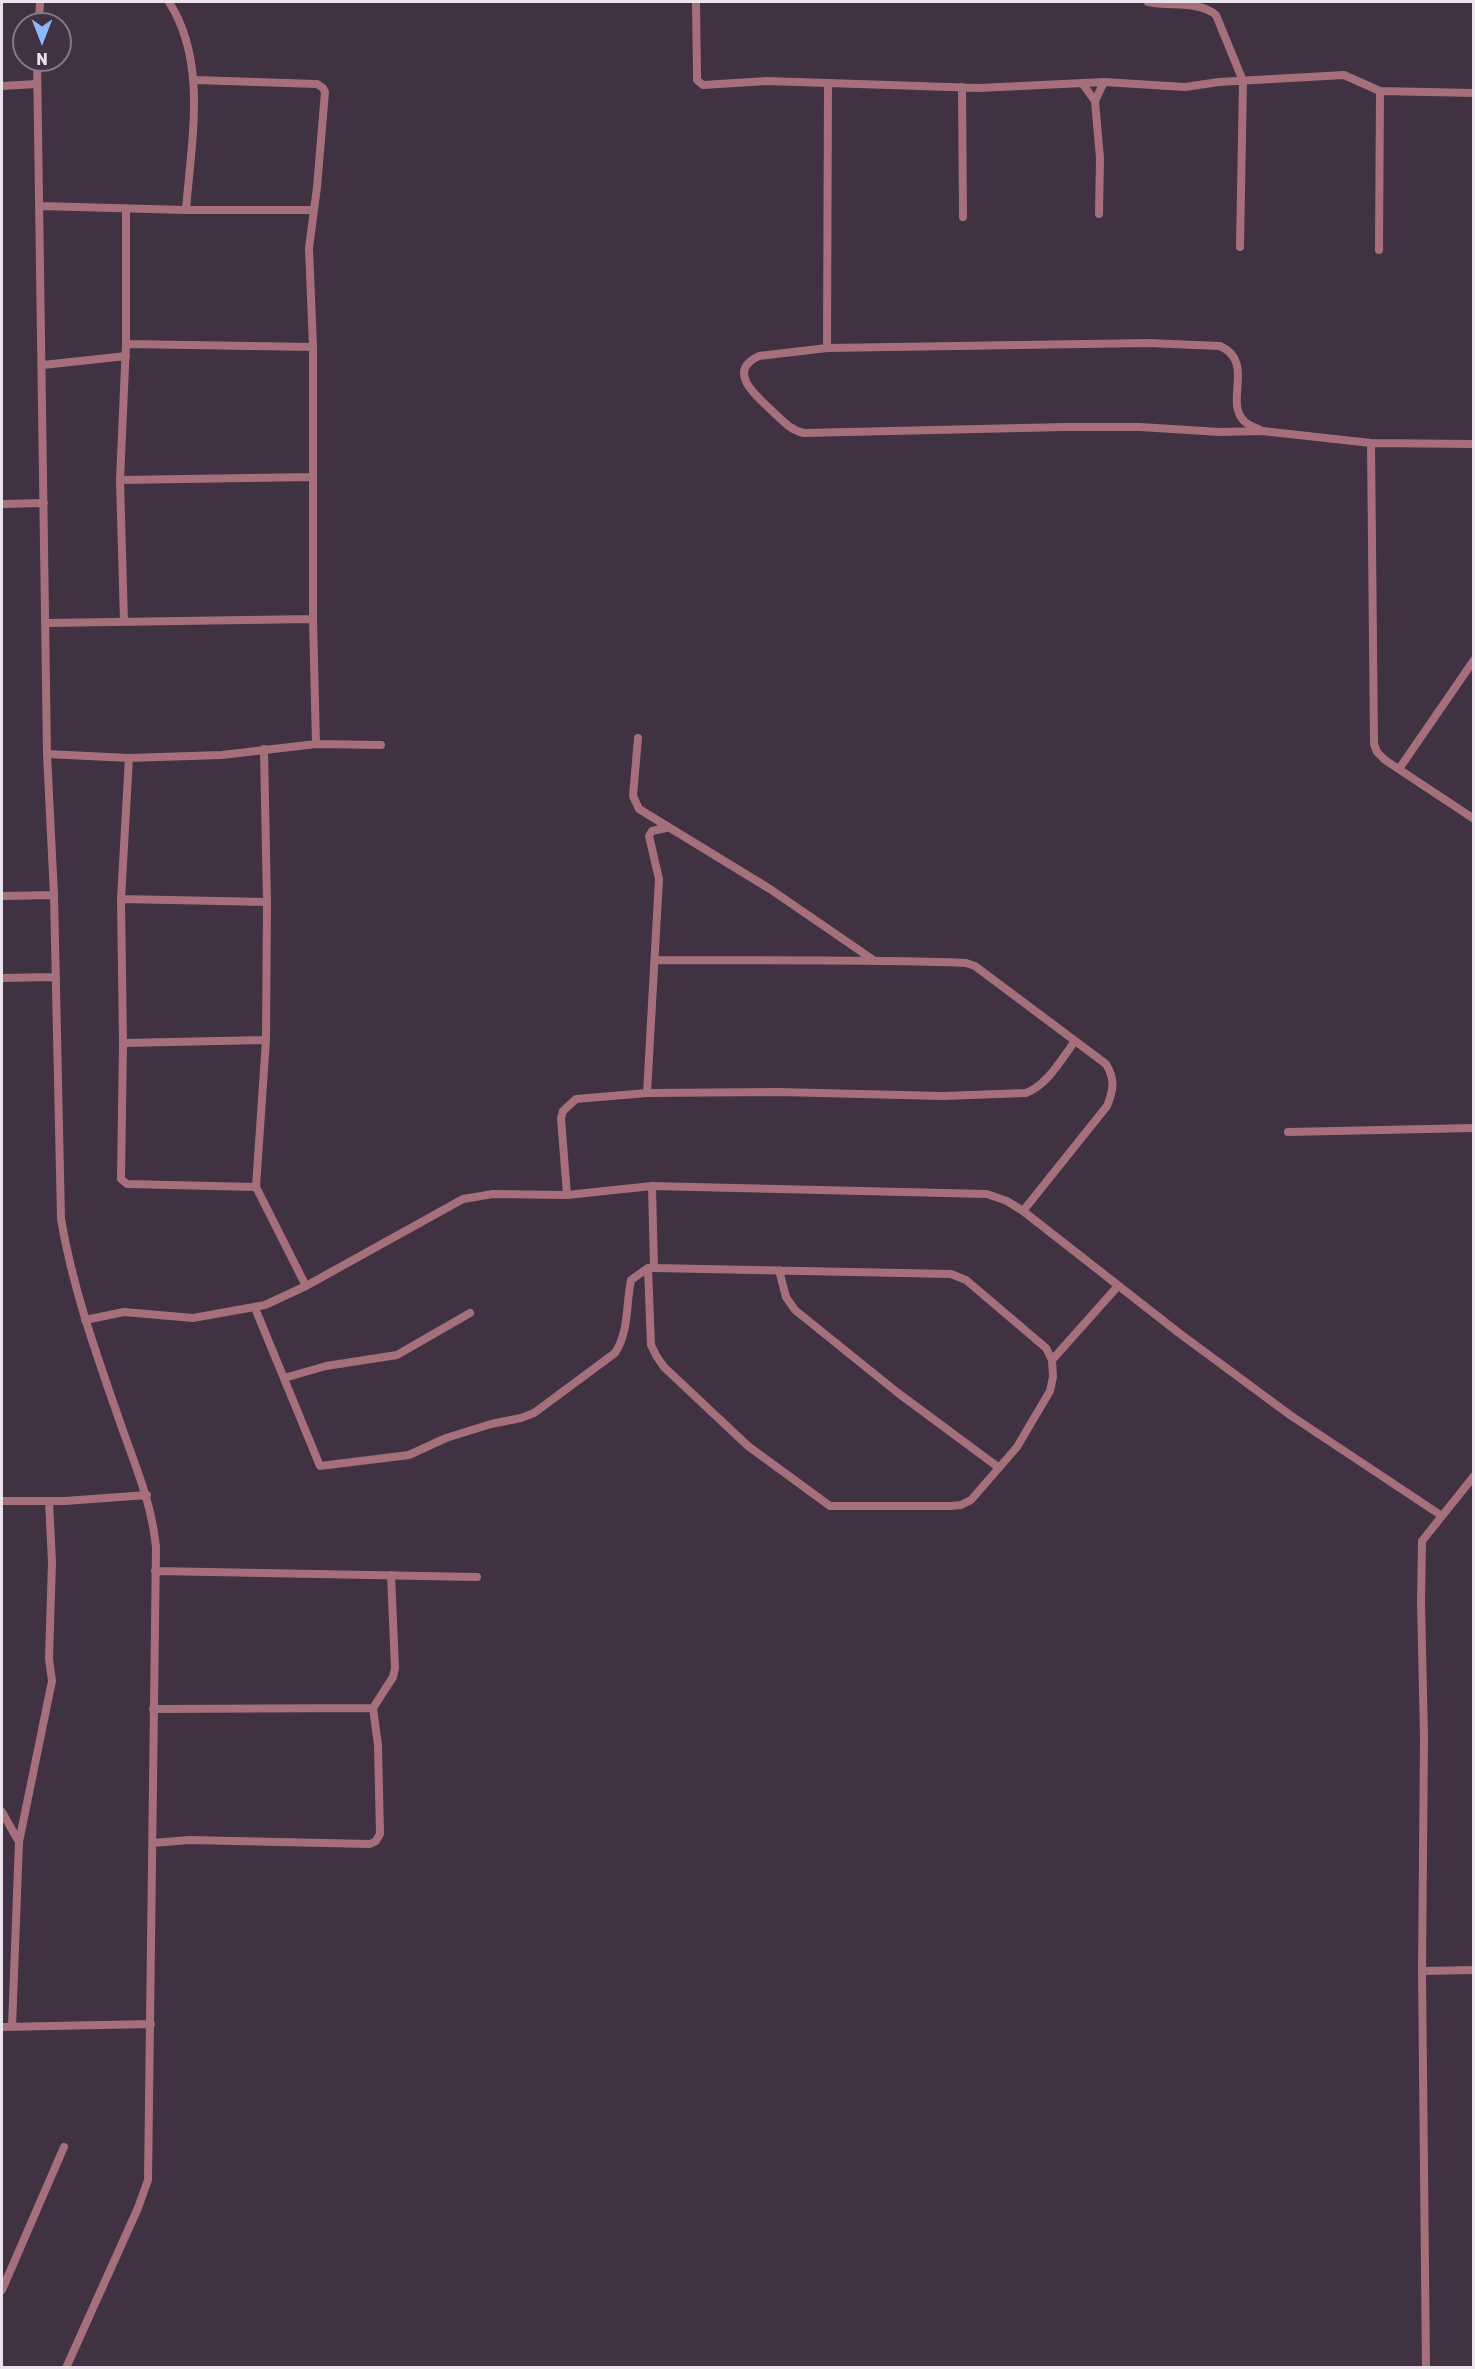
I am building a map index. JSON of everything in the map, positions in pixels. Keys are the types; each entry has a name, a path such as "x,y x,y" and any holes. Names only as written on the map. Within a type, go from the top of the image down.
{"street":[{"path":"169,2 184,31 195,80 186,210"},
{"path":"696,2 697,73 700,84 710,86 766,81 962,87 1104,82 1185,87 1344,75 1380,91 1473,93"},
{"path":"1148,2 1196,5 1210,9 1216,15 1243,81 1240,248"},
{"path":"36,72 47,754 54,895 61,1219 69,1262 85,1320 147,1495 156,1547 148,2180 138,2208 66,2367"},
{"path":"195,80 317,84 323,88 326,97 309,260 314,347 312,477 316,744"},
{"path":"1099,214 1100,158 1095,101 1104,82"},
{"path":"2,86 36,84"},
{"path":"827,348 828,84"},
{"path":"1082,84 1095,101"},
{"path":"962,87 963,217"},
{"path":"1379,250 1380,91"},
{"path":"40,206 186,210 313,210"},
{"path":"124,622 120,480 126,356 126,209"},
{"path":"1262,431 1246,423 1241,417 1237,362 1228,350 1220,346 1148,343 827,348 768,354 752,360 746,369 745,379 752,392 797,432 1140,427 1220,432 1262,431 1371,443 1473,444"},
{"path":"126,344 314,347"},
{"path":"42,365 126,356"},
{"path":"1371,443 1374,744 1377,752 1399,769 1473,819"},
{"path":"120,480 312,477"},
{"path":"2,504 44,503"},
{"path":"45,623 313,619"},
{"path":"1399,769 1473,660"},
{"path":"638,738 634,802 639,809 666,828 770,889 873,959"},
{"path":"47,754 129,758 222,755 316,744 381,745"},
{"path":"264,749 267,902 266,1040 256,1187 306,1286"},
{"path":"129,758 121,899 122,1182 127,1184 256,1187"},
{"path":"647,1093 659,879 649,836 652,831 666,828"},
{"path":"2,896 54,895"},
{"path":"121,899 267,902"},
{"path":"654,960 873,959 971,964 1106,1064 1112,1075 1112,1094 1107,1106 1023,1211"},
{"path":"2,978 56,976"},
{"path":"123,1043 266,1040"},
{"path":"567,1195 561,1118 563,1111 576,1099 647,1093 778,1092 942,1096 1026,1093 1045,1081 1075,1041"},
{"path":"1288,1132 1473,1128"},
{"path":"85,1320 124,1312 193,1318 255,1308 306,1286 463,1199 493,1194 567,1195 651,1186 987,1194 997,1196 1023,1211 1118,1286 1290,1415 1442,1516"},
{"path":"255,1308 320,1466 409,1455 446,1438 534,1413 602,1365 615,1353 621,1343 633,1277 651,1268 951,1274 966,1280 1033,1336 1046,1348 1052,1360 1053,1377 1050,1391 1017,1447 971,1500 961,1505 830,1506 748,1446 664,1367 657,1357 651,1345 651,1268 651,1186"},
{"path":"779,1270 786,1297 795,1310 898,1393 998,1467"},
{"path":"1052,1360 1118,1286"},
{"path":"284,1378 326,1366 397,1355 470,1313"},
{"path":"1426,2367 1422,1971 1424,1737 1422,1541 1473,1476"},
{"path":"2,1501 49,1501 147,1495"},
{"path":"12,2027 20,1842 52,1681 50,1659 52,1562 49,1501"},
{"path":"155,1571 477,1577"},
{"path":"153,1843 189,1840 370,1844 376,1841 380,1834 378,1745 374,1708 393,1677 395,1668 391,1575"},
{"path":"153,1709 374,1708"},
{"path":"2,1812 20,1842"},
{"path":"1422,1971 1473,1970"},
{"path":"2,2027 151,2024"},
{"path":"2,2290 64,2147"}]}
